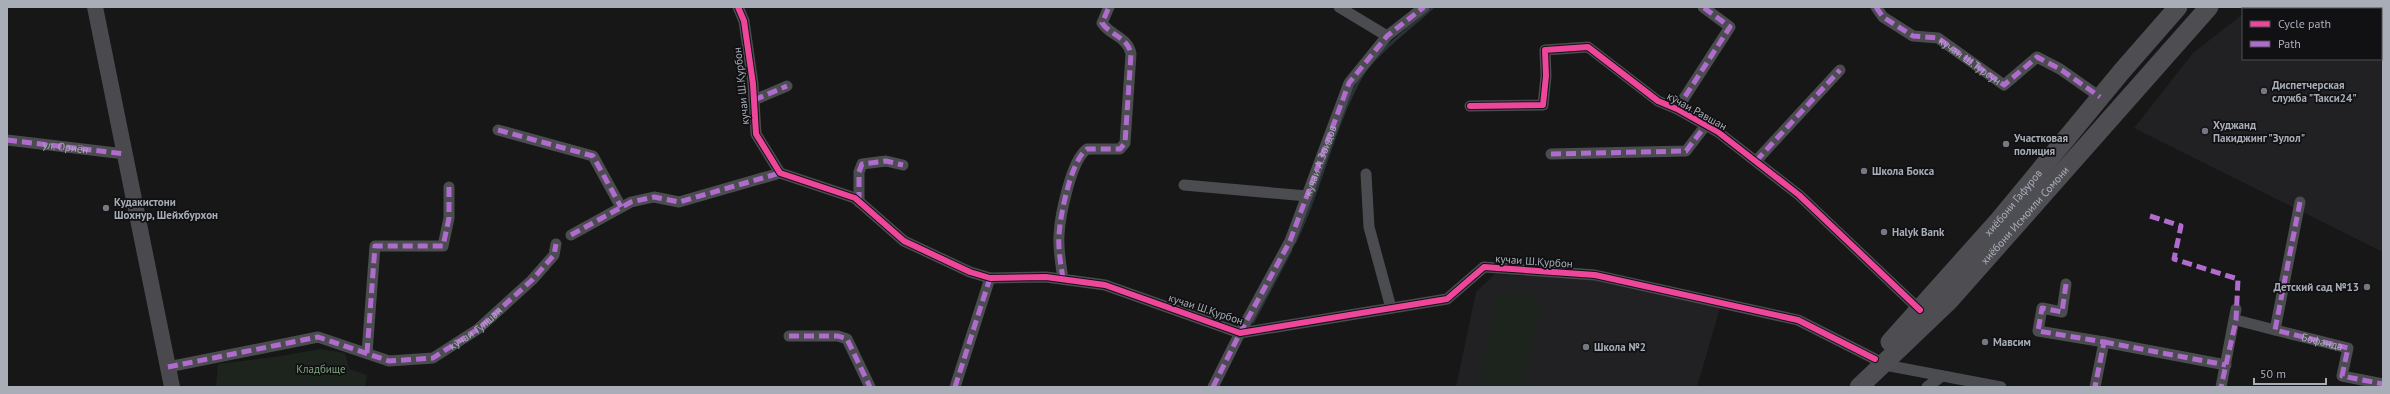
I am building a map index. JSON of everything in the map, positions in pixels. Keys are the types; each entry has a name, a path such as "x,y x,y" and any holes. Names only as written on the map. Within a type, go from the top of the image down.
{"highway":[{"name":"хиёбони Гафуров","path":"1880,362 1920,310 1999,220 2100,97 2178,7"},
{"name":"хиёбони Исмоили Сомони","path":"1880,362 1944,306 2004,242 2137,86 2209,7"},
{"path":"2122,71 2137,86"},
{"path":"1845,387 1880,362"},
{"path":"1859,387 1880,362"}],"main road":[{"path":"95,7 172,387"}],"street":[{"name":"кучаи Ш.Қурбон","path":"738,7 744,21 754,100 756,134 780,173 855,198 904,241 970,272 990,278 1063,279 1105,285 1240,333 1447,299 1484,267 1595,275 1798,320 1880,362 2001,387"},
{"path":"744,21 747,7"},
{"path":"1063,279 1059,237 1061,219 1077,160 1087,149 1120,149 1125,143 1131,54 1130,46 1102,23 1109,7"},
{"path":"1339,7 1387,36"},
{"name":"кучаи А.Зоидов","path":"1213,387 1240,333 1290,242 1349,83 1387,36 1424,7"},
{"name":"кӯчаи Равшан","path":"1677,109 1730,27 1703,7"},
{"name":"кучаи Ш.Турсун","path":"1876,7 1883,18 1913,36 1938,38 2004,84 2037,57 2060,69 2100,97"},
{"name":"кӯчаи Равшан","path":"1470,106 1543,105 1546,76 1545,50 1588,47 1658,101 1677,109 1706,125 1756,161 1799,195 1920,310"},
{"path":"1756,161 1840,70"},
{"path":"754,100 787,86"},
{"name":"кӯчаи Равшан","path":"1551,154 1686,151 1706,125"},
{"path":"498,130 593,156 621,207"},
{"name":"ул. Ориён","path":"7,140 125,154"},
{"path":"859,202 860,172 862,164 886,161 903,165"},
{"path":"571,235 631,202 654,197 679,202 780,173"},
{"path":"1366,174 1369,227 1391,308"},
{"path":"1184,185 1308,196"},
{"path":"367,353 375,246 443,246 449,218 449,187"},
{"path":"2275,330 2300,202"},
{"name":"кӯчаи Гулшан","path":"168,367 318,338 389,361 433,358 478,328 532,280 554,254 556,244"},
{"path":"955,387 990,278"},
{"path":"2066,284 2062,312 2042,308 2038,331 2226,365"},
{"name":"Бофанда","path":"2221,387 2236,314 2275,330 2348,348 2342,376 2383,384"},
{"path":"789,336 838,336 847,339 852,345 870,387"},
{"path":"2095,387 2104,342"},
{"path":"1927,387 1942,376"}],"shaded area":[{"path":"2383,7 2383,252 2134,128 2193,53 2242,15 2242,60 2382,60 2382,8 2250,8"},
{"name":"Школа №2","path":"1495,274 1605,281 1720,308 1697,387 1456,387 1476,292"}],"green space":[{"path":"1513,292 1535,297 1542,303 1522,387 1489,387 1478,378 1498,295"},
{"name":"Кладбище","path":"320,349 345,353 349,369 367,375 365,387 216,387 218,364 281,356"}],"waterway":[{"path":"1295,242 1312,201 1342,117 1361,77 1367,68 1384,50 1433,7"},
{"path":"1253,322 1291,250"}],"marked path":[{"path":"1063,279 1059,246 1060,226 1067,189 1076,164 1081,155 1087,149 1120,149 1125,143 1131,54 1129,48 1123,40 1102,23 1109,7"},
{"path":"1213,387 1240,333 1290,241 1349,83 1387,36 1424,7"},
{"path":"1677,109 1730,27 1703,7"},
{"path":"1876,7 1883,17 1913,36 1938,38 2004,85 2037,57 2060,69 2100,97"},
{"path":"1756,161 1840,70"},
{"path":"754,100 787,86"},
{"path":"1551,154 1686,151 1706,125"},
{"path":"498,130 593,156 621,207"},
{"path":"7,140 125,154"},
{"path":"859,202 859,172 862,164 886,161 903,165"},
{"path":"571,235 631,202 654,197 679,202 780,173"},
{"path":"367,353 375,246 443,246 449,218 449,187"},
{"path":"2300,202 2275,330 2348,348 2342,376 2383,384"},
{"path":"2150,216 2181,226 2174,259 2238,279 2236,320 2221,387"},
{"path":"168,367 318,337 389,361 433,358 478,329 532,280 554,255 556,244"},
{"path":"955,387 990,278"},
{"path":"2066,284 2062,312 2042,308 2038,331 2104,342 2095,387"},
{"path":"789,336 838,336 847,339 870,387"},
{"path":"2104,342 2226,365"}],"cycle path":[{"path":"738,7 744,21 753,84 756,134 780,173 855,198 904,241 970,272 990,278 1046,277 1105,285 1240,333 1447,299 1484,267 1595,275 1798,320 1875,359"},
{"path":"1470,106 1543,105 1546,76 1545,50 1588,47 1658,101 1677,109 1718,132 1799,195 1920,310"}],"place":[{"name":"Диспетчерская служба \"Такси24\"","path":"2264,91"},
{"name":"Худжанд Пакиджинг \"Зулол\"","path":"2205,131"},
{"name":"Участковая полиция","path":"2006,144"},
{"name":"Школа Бокса","path":"1864,171"},
{"name":"Кудакистони Шохнур, Шейхбурхон","path":"106,208"},
{"name":"Halyk Bank","path":"1884,232"},
{"name":"Детский сад №13","path":"2367,287"},
{"name":"Мавсим","path":"1985,342"},
{"name":"Школа №2","path":"1586,347"}]}
